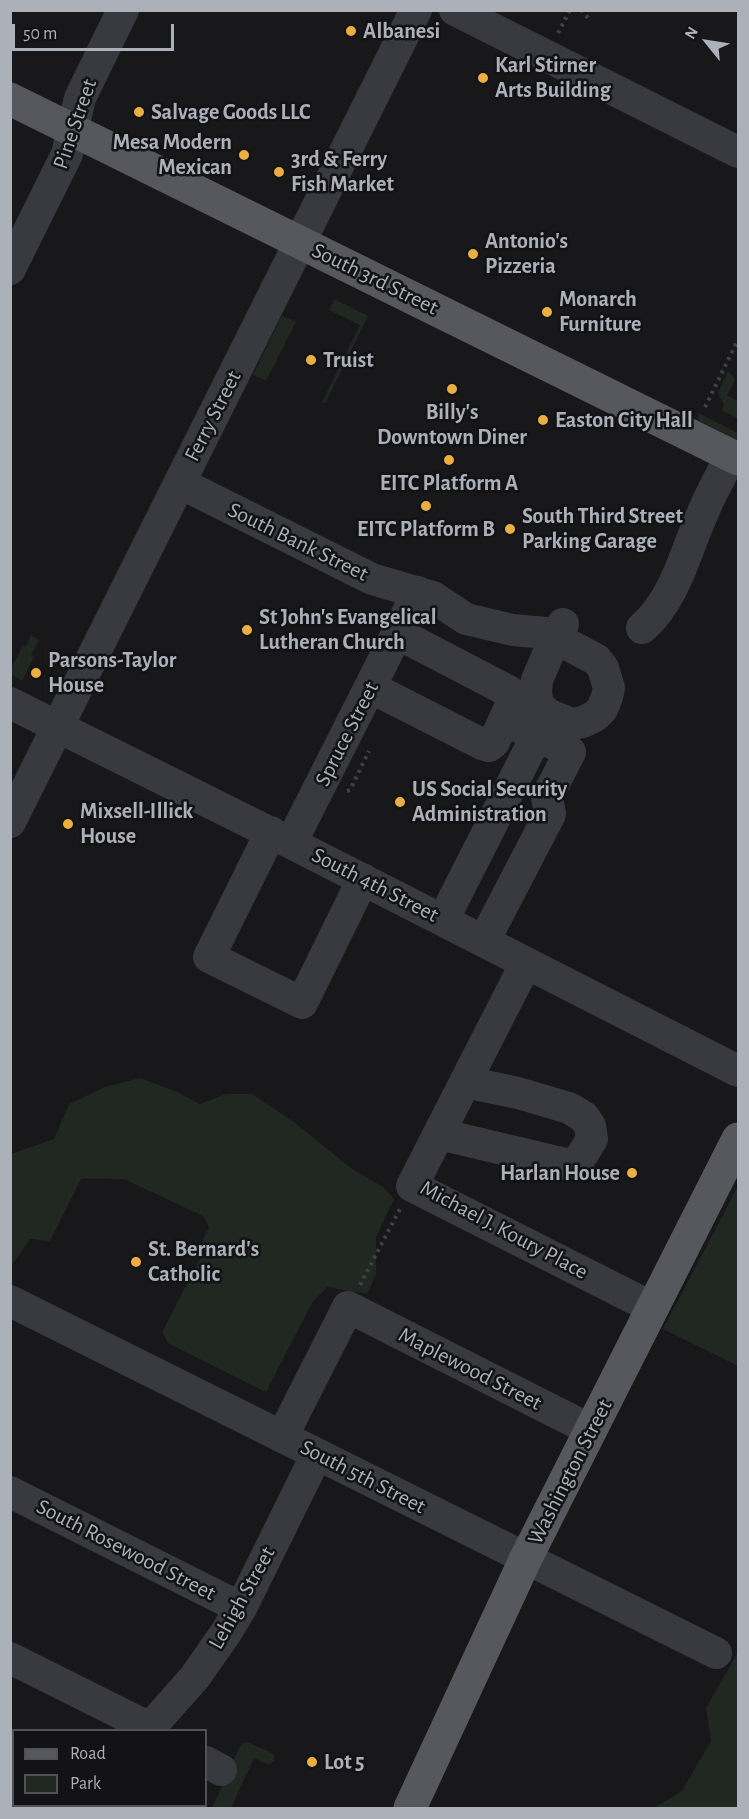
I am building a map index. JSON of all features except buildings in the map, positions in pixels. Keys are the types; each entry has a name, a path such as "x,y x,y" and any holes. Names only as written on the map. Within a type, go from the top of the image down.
{"main road":[{"name":"South 3rd Street","path":"10,99 735,458"},
{"name":"Washington Street","path":"410,1809 526,1558 738,1139"}],"street":[{"name":"Pine Street","path":"10,269 67,154 80,98 123,10"},
{"name":"Ferry Street","path":"10,822 416,10"},
{"path":"455,10 738,152"},
{"path":"642,628 655,616 674,582 704,510 735,458"},
{"name":"South Bank Street","path":"180,483 372,579 431,597 466,619 553,636"},
{"name":"Spruce Street","path":"363,879 302,1003 209,957 370,687 397,633 431,597"},
{"path":"370,687 489,746 494,742 505,720 512,703 510,692 397,633"},
{"name":"South 4th Street","path":"10,703 363,879 738,1071"},
{"path":"484,941 550,814 547,797 570,752 505,720"},
{"path":"443,920 537,735"},
{"name":"Michael J. Koury Place","path":"526,963 412,1186 653,1308"},
{"path":"439,1134 566,1164 575,1162 586,1151 592,1139 592,1131 588,1122 576,1111 518,1093 465,1082"},
{"name":"South 5th Street","path":"10,1301 716,1653"},
{"path":"282,1437 348,1307"},
{"name":"Maplewood Street","path":"348,1307 591,1430"},
{"name":"Lehigh Street","path":"149,1729 195,1677 225,1635 241,1608 317,1454"},
{"name":"South Rosewood Street","path":"10,1492 241,1608"},
{"path":"10,1658 149,1729"}],"path":[{"path":"554,42 570,10"},
{"path":"581,10 588,18"},
{"path":"705,407 738,340"},
{"path":"348,1307 412,1186"}],"green space":[{"path":"334,299 368,316 325,404 322,402 360,325 329,310"},
{"path":"282,316 296,321 266,381 253,375"},
{"path":"728,371 735,379 727,395 738,401 738,419 722,410 724,405 718,393"},
{"path":"698,413 738,433 738,440 700,421"},
{"path":"31,635 39,640 31,655 34,657 22,681 11,674 11,668"},
{"path":"140,1078 177,1092 200,1104 226,1094 252,1094 294,1122 352,1169 383,1187 394,1199 376,1237 376,1275 367,1294 327,1287 312,1303 266,1392 168,1343 162,1332 202,1255 200,1246 209,1227 203,1216 126,1180 81,1179 50,1241 30,1239 11,1266 11,1154 54,1139 69,1104 105,1087"},
{"path":"738,1186 738,1366 663,1329"},
{"path":"738,1652 738,1808 654,1808 682,1791 711,1741 706,1708"},
{"path":"247,1742 272,1753 275,1756 274,1761 269,1765 254,1758 231,1808 212,1808 239,1748"}],"place":[{"name":"Albanesi","path":"351,31"},
{"name":"Karl Stirner Arts Building","path":"483,78"},
{"name":"Salvage Goods LLC","path":"139,112"},
{"name":"Mesa Modern Mexican","path":"244,155"},
{"name":"3rd & Ferry Fish Market","path":"279,172"},
{"name":"Antonio's Pizzeria","path":"473,254"},
{"name":"Monarch Furniture","path":"547,312"},
{"name":"Truist","path":"311,360"},
{"name":"Billy's Downtown Diner","path":"452,389"},
{"name":"Easton City Hall","path":"543,420"},
{"name":"EITC Platform A","path":"449,460"},
{"name":"EITC Platform B","path":"426,506"},
{"name":"South Third Street Parking Garage","path":"510,529"},
{"name":"St John's Evangelical Lutheran Church","path":"247,630"},
{"name":"Parsons-Taylor House","path":"36,673"},
{"name":"US Social Security Administration","path":"400,802"},
{"name":"Mixsell-Illick House","path":"68,824"},
{"name":"Harlan House","path":"632,1173"},
{"name":"St. Bernard's Catholic","path":"136,1262"},
{"name":"Lot 5","path":"312,1762"}]}
